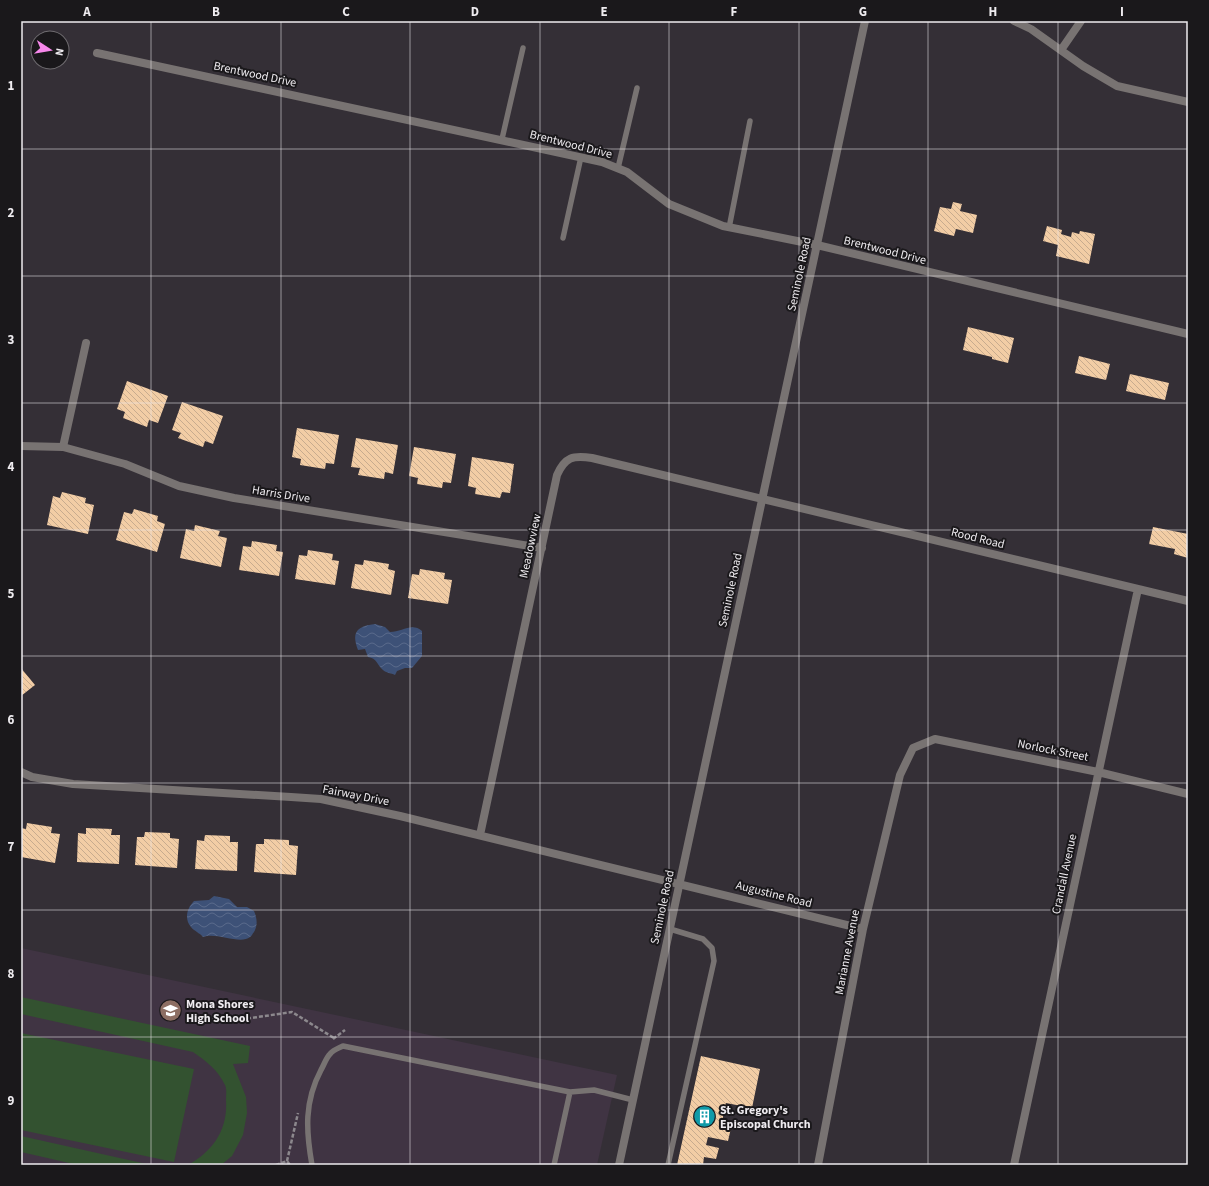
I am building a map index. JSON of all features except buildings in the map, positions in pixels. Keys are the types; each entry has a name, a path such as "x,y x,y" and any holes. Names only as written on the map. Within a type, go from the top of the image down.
{"street":[{"name":"Seminole Road","path":"619,1165 865,21"},
{"path":"1014,21 1031,29 1083,66 1117,86 1188,102"},
{"path":"1061,50 1081,21"},
{"name":"Brentwood Drive","path":"98,53 602,162 627,172 669,204 728,228 817,245 1188,334"},
{"path":"63,447 86,343"},
{"name":"Harris Drive","path":"21,446 63,447 125,464 179,486 206,493 542,548"},
{"name":"Meadowview","path":"480,835 557,475 565,462 571,458 580,456 592,458 762,499"},
{"name":"Rood Road","path":"762,499 1188,601"},
{"name":"Crandall Avenue","path":"1014,1165 1138,589"},
{"name":"Norlock Street","path":"913,748 935,739 1098,772 1188,794"},
{"name":"Marianne Avenue","path":"818,1165 863,929 900,775 913,748"},
{"name":"Fairway Drive","path":"21,772 32,777 73,784 321,799 480,835 680,884"},
{"name":"Augustine Road","path":"680,884 863,929"}],"lane":[{"path":"502,140 523,48"},
{"path":"618,168 636,88"},
{"path":"728,228 750,121"},
{"path":"563,238 581,157"},
{"path":"668,1165 714,961 712,948 703,940 670,929"},
{"path":"312,1165 307,1129 311,1094 318,1076 330,1054 343,1046 570,1092 594,1090 633,1100"},
{"path":"554,1165 570,1092"}],"path":[{"path":"188,1015 224,1022 292,1012 334,1038"},
{"path":"276,1165 287,1161 290,1165"}],"shaded area":[{"name":"Mona Shores High School","path":"21,948 617,1075 597,1165 21,1165"}],"green space":[{"path":"21,997 250,1046 248,1063 233,1064 246,1097 247,1113 243,1135 232,1156 221,1165 188,1165 212,1146 221,1130 226,1111 225,1085 215,1070 193,1052 21,1014"},
{"path":"21,1033 194,1069 174,1162 21,1130"},
{"path":"21,1136 151,1165 78,1165 21,1152"}],"water":[{"path":"375,624 385,627 390,632 411,627 418,628 422,631 422,656 412,668 405,668 397,671 395,675 384,671 377,662 368,657 365,649 358,650 355,639 357,631 364,626"},
{"path":"214,896 229,899 237,907 247,907 254,911 257,924 251,937 240,940 215,936 203,937 192,928 189,924 187,914 194,901 209,900"}],"place":[{"name":"Mona Shores High School","path":"170,1011"},
{"name":"St. Gregory's Episcopal Church","path":"705,1117"}]}
